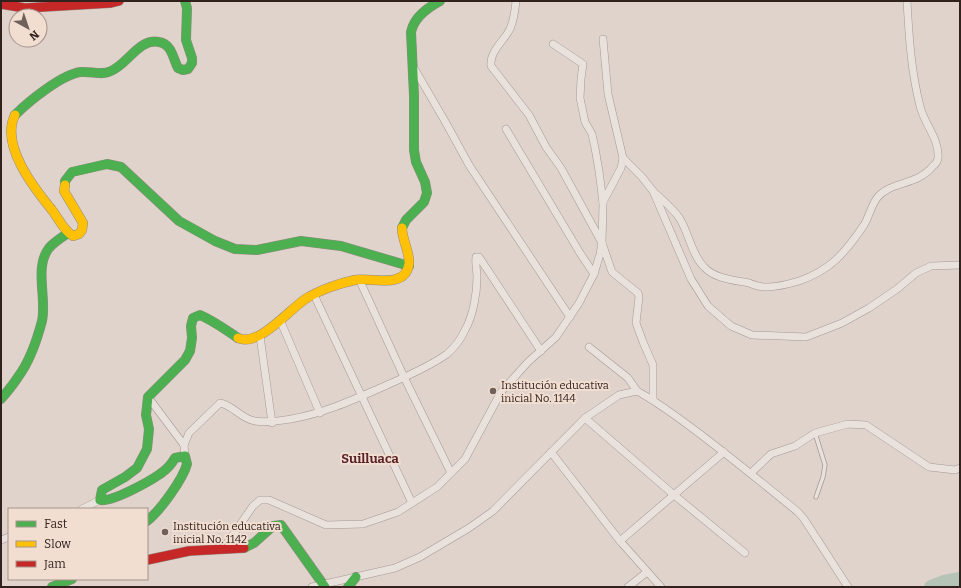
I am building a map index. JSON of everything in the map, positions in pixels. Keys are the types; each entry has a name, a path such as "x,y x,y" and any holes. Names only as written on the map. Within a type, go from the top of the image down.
{"street":[{"path":"1,4 25,8 104,4 119,1"},
{"path":"185,1 187,8 186,40 192,58 192,64 188,69 183,70 178,68 168,46 161,42 153,41 144,45 111,72 80,72 65,77 43,92 11,118 6,133 7,146 12,159 32,187 57,216 64,229 73,236 79,234 82,230 82,223 64,191 65,180 72,172 107,164 121,167 134,177 179,221 215,241 235,249 257,250 301,241 341,246 409,266"},
{"path":"100,500 102,490 125,477 137,468 147,449 149,429 146,414 148,396 185,360 190,351 192,338 191,326 194,318 200,315 209,318 240,340 248,340 260,336 308,297 314,294 359,280 389,281 404,274 409,266 408,253 402,240 402,226 408,218 419,209 426,198 426,188 415,157 413,122 413,66 410,34 411,28 421,14 440,1"},
{"path":"516,1 515,15 510,29 494,52 490,61 491,66 529,115 546,147 565,174 602,243 612,272 638,293 639,297 636,323 653,365 653,399"},
{"path":"622,158 642,177 653,191 680,219 698,259 703,267 710,273 720,277 766,287 788,284 813,276 827,268 844,252 865,224 876,199 884,191 916,180 930,171 938,161 938,150 932,132 924,119 920,108 911,64 907,1"},
{"path":"603,39 608,94 622,158 621,168 603,202"},
{"path":"223,550 253,506 260,500 269,500 326,525 363,524 398,512 437,487 465,459 501,392 528,362 556,337 570,317 594,274 600,254 602,243 603,202 592,134 585,122 581,107 580,89 583,64 553,44"},
{"path":"413,66 469,165 570,317"},
{"path":"506,130 594,274"},
{"path":"653,191 691,279 708,306 731,326 752,335 806,337 842,323 869,308 897,289 916,273 931,266 960,265"},
{"path":"1,399 21,375 33,349 43,314 44,286 41,268 42,258 47,250 68,233"},
{"path":"148,520 178,482 187,466 184,445 189,433 220,403 224,404 239,415 253,421 272,423 320,413 404,377 447,354 457,343 466,329 476,294 476,256 479,257 541,351"},
{"path":"359,280 451,473"},
{"path":"314,294 412,503"},
{"path":"280,320 320,413"},
{"path":"260,336 272,423"},
{"path":"589,347 628,378 637,391 653,399 724,452 798,512 804,518 848,587"},
{"path":"312,587 395,568 420,557 469,528 493,511 585,418 619,395 637,391"},
{"path":"148,396 184,445"},
{"path":"585,418 674,495 745,553"},
{"path":"751,473 771,454 795,446 815,433 848,424 866,426 929,467 955,470 960,468"},
{"path":"551,452 620,542 661,587"},
{"path":"620,542 724,452"},
{"path":"84,508 100,500 104,501 117,498 160,474 171,465 174,458 185,456"},
{"path":"148,560 190,551 242,549 254,543 273,526 281,525 324,585"},
{"path":"628,587 647,572"},
{"path":"348,587 356,577"},
{"path":"52,587 70,580"}],"lane":[{"path":"815,433 825,465 823,477 816,497"}],"waterway":[{"path":"931,587 944,582 960,579"}],"traffic: fast":[{"path":"15,115 37,96 64,78 81,72 108,72 117,68 145,44 152,42 163,43 172,52 178,68 183,70 188,69 192,63 192,58 186,40 187,8 185,1"},
{"path":"402,228 406,220 424,202 427,193 425,182 416,162 414,150 414,96 411,32 418,17 440,1"},
{"path":"65,185 65,181 72,172 107,164 121,167 179,221 215,241 235,249 257,250 301,241 341,246 409,266"},
{"path":"1,399 22,371 33,350 38,336 43,312 42,264 45,256 49,248 68,233"},
{"path":"148,520 164,503 181,478 187,464 185,456 175,458 164,471 140,486 121,495 100,500 102,490 125,477 137,468 147,449 149,429 146,415 148,397 185,360 190,351 192,338 191,326 193,318 200,315 238,338"},
{"path":"244,548 254,543 273,526 281,525 325,587"},
{"path":"348,587 356,577"},
{"path":"52,587 70,580"}],"traffic: slow":[{"path":"15,115 12,127 12,139 15,152 21,166 64,228 73,236 79,234 82,230 83,223 64,191 65,185"},
{"path":"238,338 246,340 265,332 307,298 330,287 355,280 386,281 401,277 406,272 409,264 402,228"}],"traffic: jam":[{"path":"1,4 25,8 111,3 119,1"},
{"path":"148,560 189,551 244,548"}],"place":[{"name":"Institución educativa inicial No. 1144","path":"493,391"},
{"name":"Institución educativa inicial No. 1142","path":"165,532"}],"district":[{"name":"Suilluaca","path":"370,458"}]}
